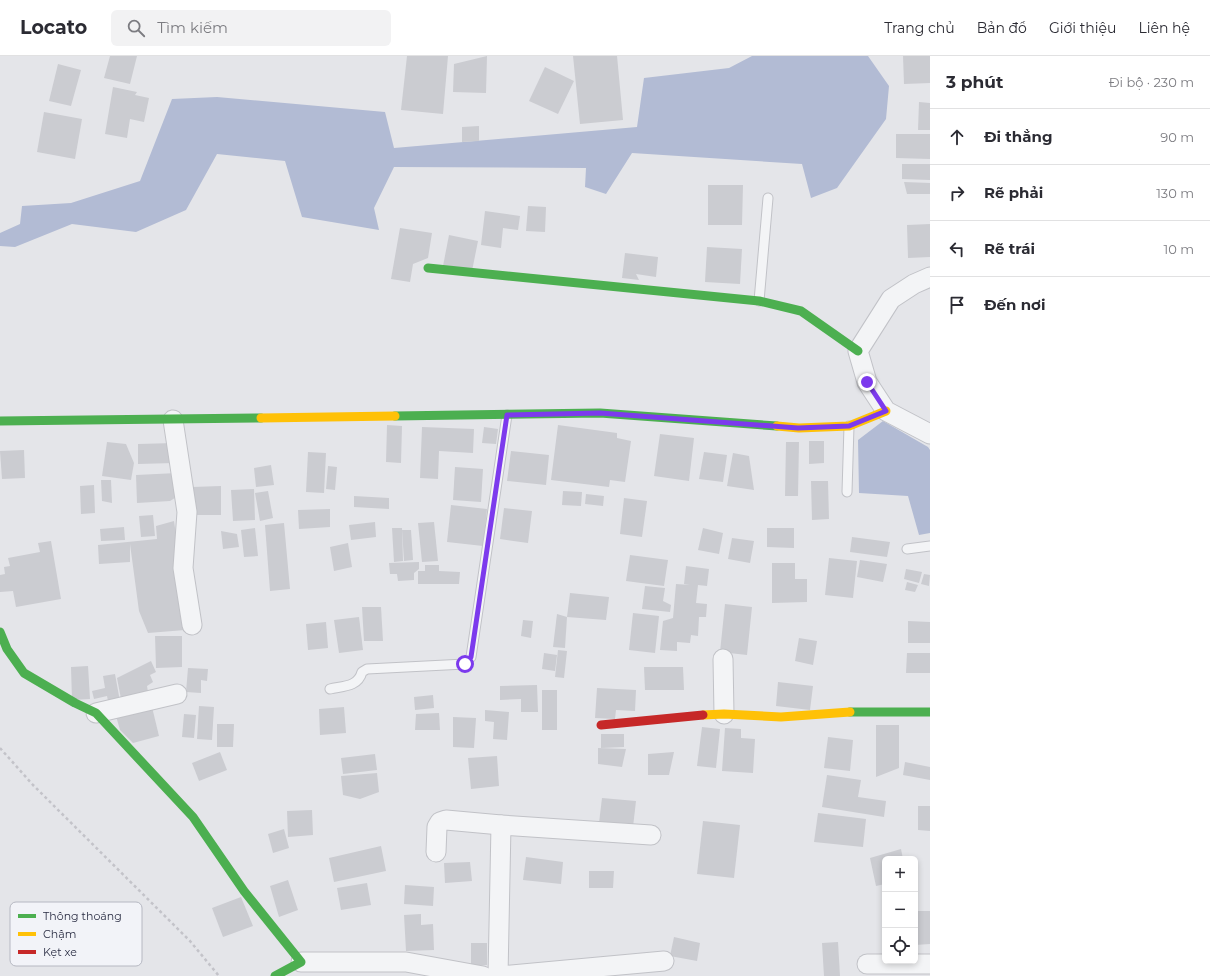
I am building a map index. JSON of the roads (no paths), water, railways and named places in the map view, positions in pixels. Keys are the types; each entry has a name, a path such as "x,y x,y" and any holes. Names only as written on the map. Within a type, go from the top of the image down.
{"street":[{"path":"428,268 759,301 800,311 858,351 867,382 886,411 930,434"},
{"path":"858,351 891,299 914,284 930,277"},
{"path":"0,421 172,420 600,413 798,428 849,426 886,411"},
{"path":"172,420 187,512 183,568 192,625"},
{"path":"0,632 7,649 24,673 75,703 96,713 193,817 244,891 300,962"},
{"path":"723,659 724,714"},
{"path":"96,713 177,694"},
{"path":"601,725 639,722 671,717 724,714 781,717 857,711 930,712"},
{"path":"436,852 437,827 440,822 446,820 651,835"},
{"path":"501,825 498,976 606,971 664,961"},
{"path":"275,976 300,962 406,962 482,976"},
{"path":"867,964 930,964"}],"lane":[{"path":"759,301 768,198"},
{"path":"330,689 354,684 360,680 362,672 367,669 465,664 471,657 507,415"},
{"path":"847,492 849,426"},
{"path":"907,550 930,546"}],"water":[{"path":"752,56 868,56 889,86 886,119 837,188 811,198 802,164 632,153 606,194 585,187 586,168 394,167 374,208 379,230 302,217 285,161 217,154 186,210 136,232 72,224 15,247 0,246 0,233 20,224 22,206 71,203 140,181 172,99 217,97 385,112 394,148 637,127 644,78 729,68"},
{"path":"883,421 928,447 930,450 930,533 919,535 908,496 859,493 858,440"}]}
